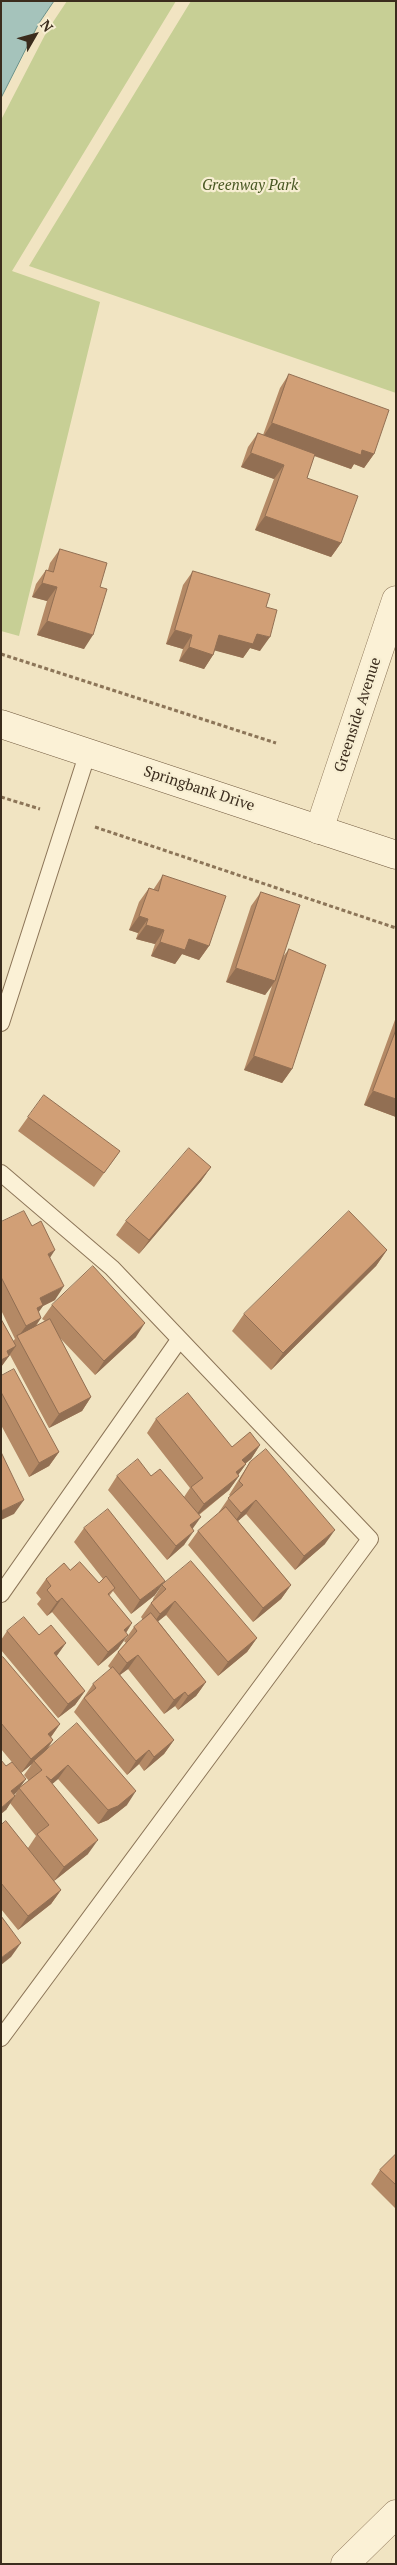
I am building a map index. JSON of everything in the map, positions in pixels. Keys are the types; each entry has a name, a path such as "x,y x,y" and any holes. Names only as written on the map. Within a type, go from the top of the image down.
{"main road":[{"name":"Greenside Avenue","path":"319,830 396,600"},
{"name":"Springbank Drive","path":"1,724 396,855"},
{"path":"345,2564 396,2514"}],"lane":[{"path":"1,1023 88,752"},
{"path":"1,1173 112,1268 370,1539 1,2038"},
{"path":"1,1594 179,1340"}],"path":[{"path":"1,654 276,743"},
{"path":"1,797 67,817 396,928"}],"green space":[{"path":"67,1 176,1 12,271 100,302 19,636 1,631 1,120 47,31"},
{"name":"Greenway Park","path":"191,1 396,1 396,393 29,266"}],"water":[{"path":"1,1 54,1 39,23 1,98"}],"building":[{"path":"289,374 389,410 374,454 362,450 361,455 272,423"},
{"path":"258,433 315,454 307,478 358,496 341,543 265,516 284,465 251,453"},
{"path":"60,549 107,563 100,587 107,589 93,635 47,621 57,587 42,583 46,570 53,572"},
{"path":"193,571 270,594 266,607 277,610 270,637 257,634 253,644 219,635 213,655 189,647 192,635 175,630"},
{"path":"163,875 226,896 209,946 189,939 185,950 160,942 164,930 146,925 148,919 139,916 149,888 158,891"},
{"path":"261,892 300,905 275,981 236,968"},
{"path":"289,949 326,965 292,1069 254,1056"},
{"path":"396,1030 396,1099 373,1091"},
{"path":"44,1095 120,1151 104,1173 28,1117"},
{"path":"189,1148 211,1167 149,1240 126,1221"},
{"path":"24,1211 32,1226 41,1221 55,1250 48,1254 64,1286 40,1298 43,1305 37,1308 41,1318 26,1326 1,1277 1,1222"},
{"path":"349,1211 387,1250 283,1353 244,1314"},
{"path":"93,1266 145,1323 104,1361 52,1305"},
{"path":"1,1319 16,1346 7,1351 9,1356 1,1360"},
{"path":"50,1319 91,1397 59,1414 17,1336"},
{"path":"14,1369 59,1452 39,1463 1,1392 1,1376"},
{"path":"188,1393 232,1447 250,1432 260,1445 242,1460 246,1464 236,1472 239,1476 204,1504 191,1487 203,1478 156,1419"},
{"path":"266,1449 335,1530 304,1556 256,1500 241,1513 228,1498 243,1485 239,1481 250,1462"},
{"path":"1,1452 24,1500 1,1511"},
{"path":"138,1459 151,1476 160,1469 201,1517 190,1525 194,1531 176,1546 117,1476"},
{"path":"226,1507 291,1585 263,1608 198,1531"},
{"path":"108,1509 165,1581 140,1600 84,1528"},
{"path":"191,1561 257,1638 228,1662 175,1601 160,1614 151,1603 166,1589 162,1585"},
{"path":"80,1562 99,1583 106,1576 115,1588 108,1594 132,1623 124,1630 128,1635 108,1652 62,1598 57,1602 47,1590 51,1586 46,1579 64,1563 70,1570"},
{"path":"151,1613 206,1682 188,1696 185,1692 174,1700 138,1655 127,1663 118,1652 137,1631 134,1627"},
{"path":"24,1617 39,1635 51,1625 66,1643 54,1653 85,1691 68,1704 7,1631"},
{"path":"3,1657 60,1724 48,1734 53,1740 31,1759 1,1723 1,1658"},
{"path":"113,1667 174,1740 154,1757 149,1750 136,1761 84,1698 96,1688 93,1684"},
{"path":"77,1723 136,1791 118,1806 108,1810 68,1765 51,1780 46,1776 98,1840 64,1867 37,1834 49,1825 19,1788 42,1770 34,1761"},
{"path":"1,1760 6,1766 12,1762 26,1779 11,1791 15,1796 1,1808"},
{"path":"6,1821 61,1890 28,1916 1,1883 1,1825"},
{"path":"1,1916 21,1943 1,1958"},
{"path":"396,2154 396,2185 380,2170"}]}
